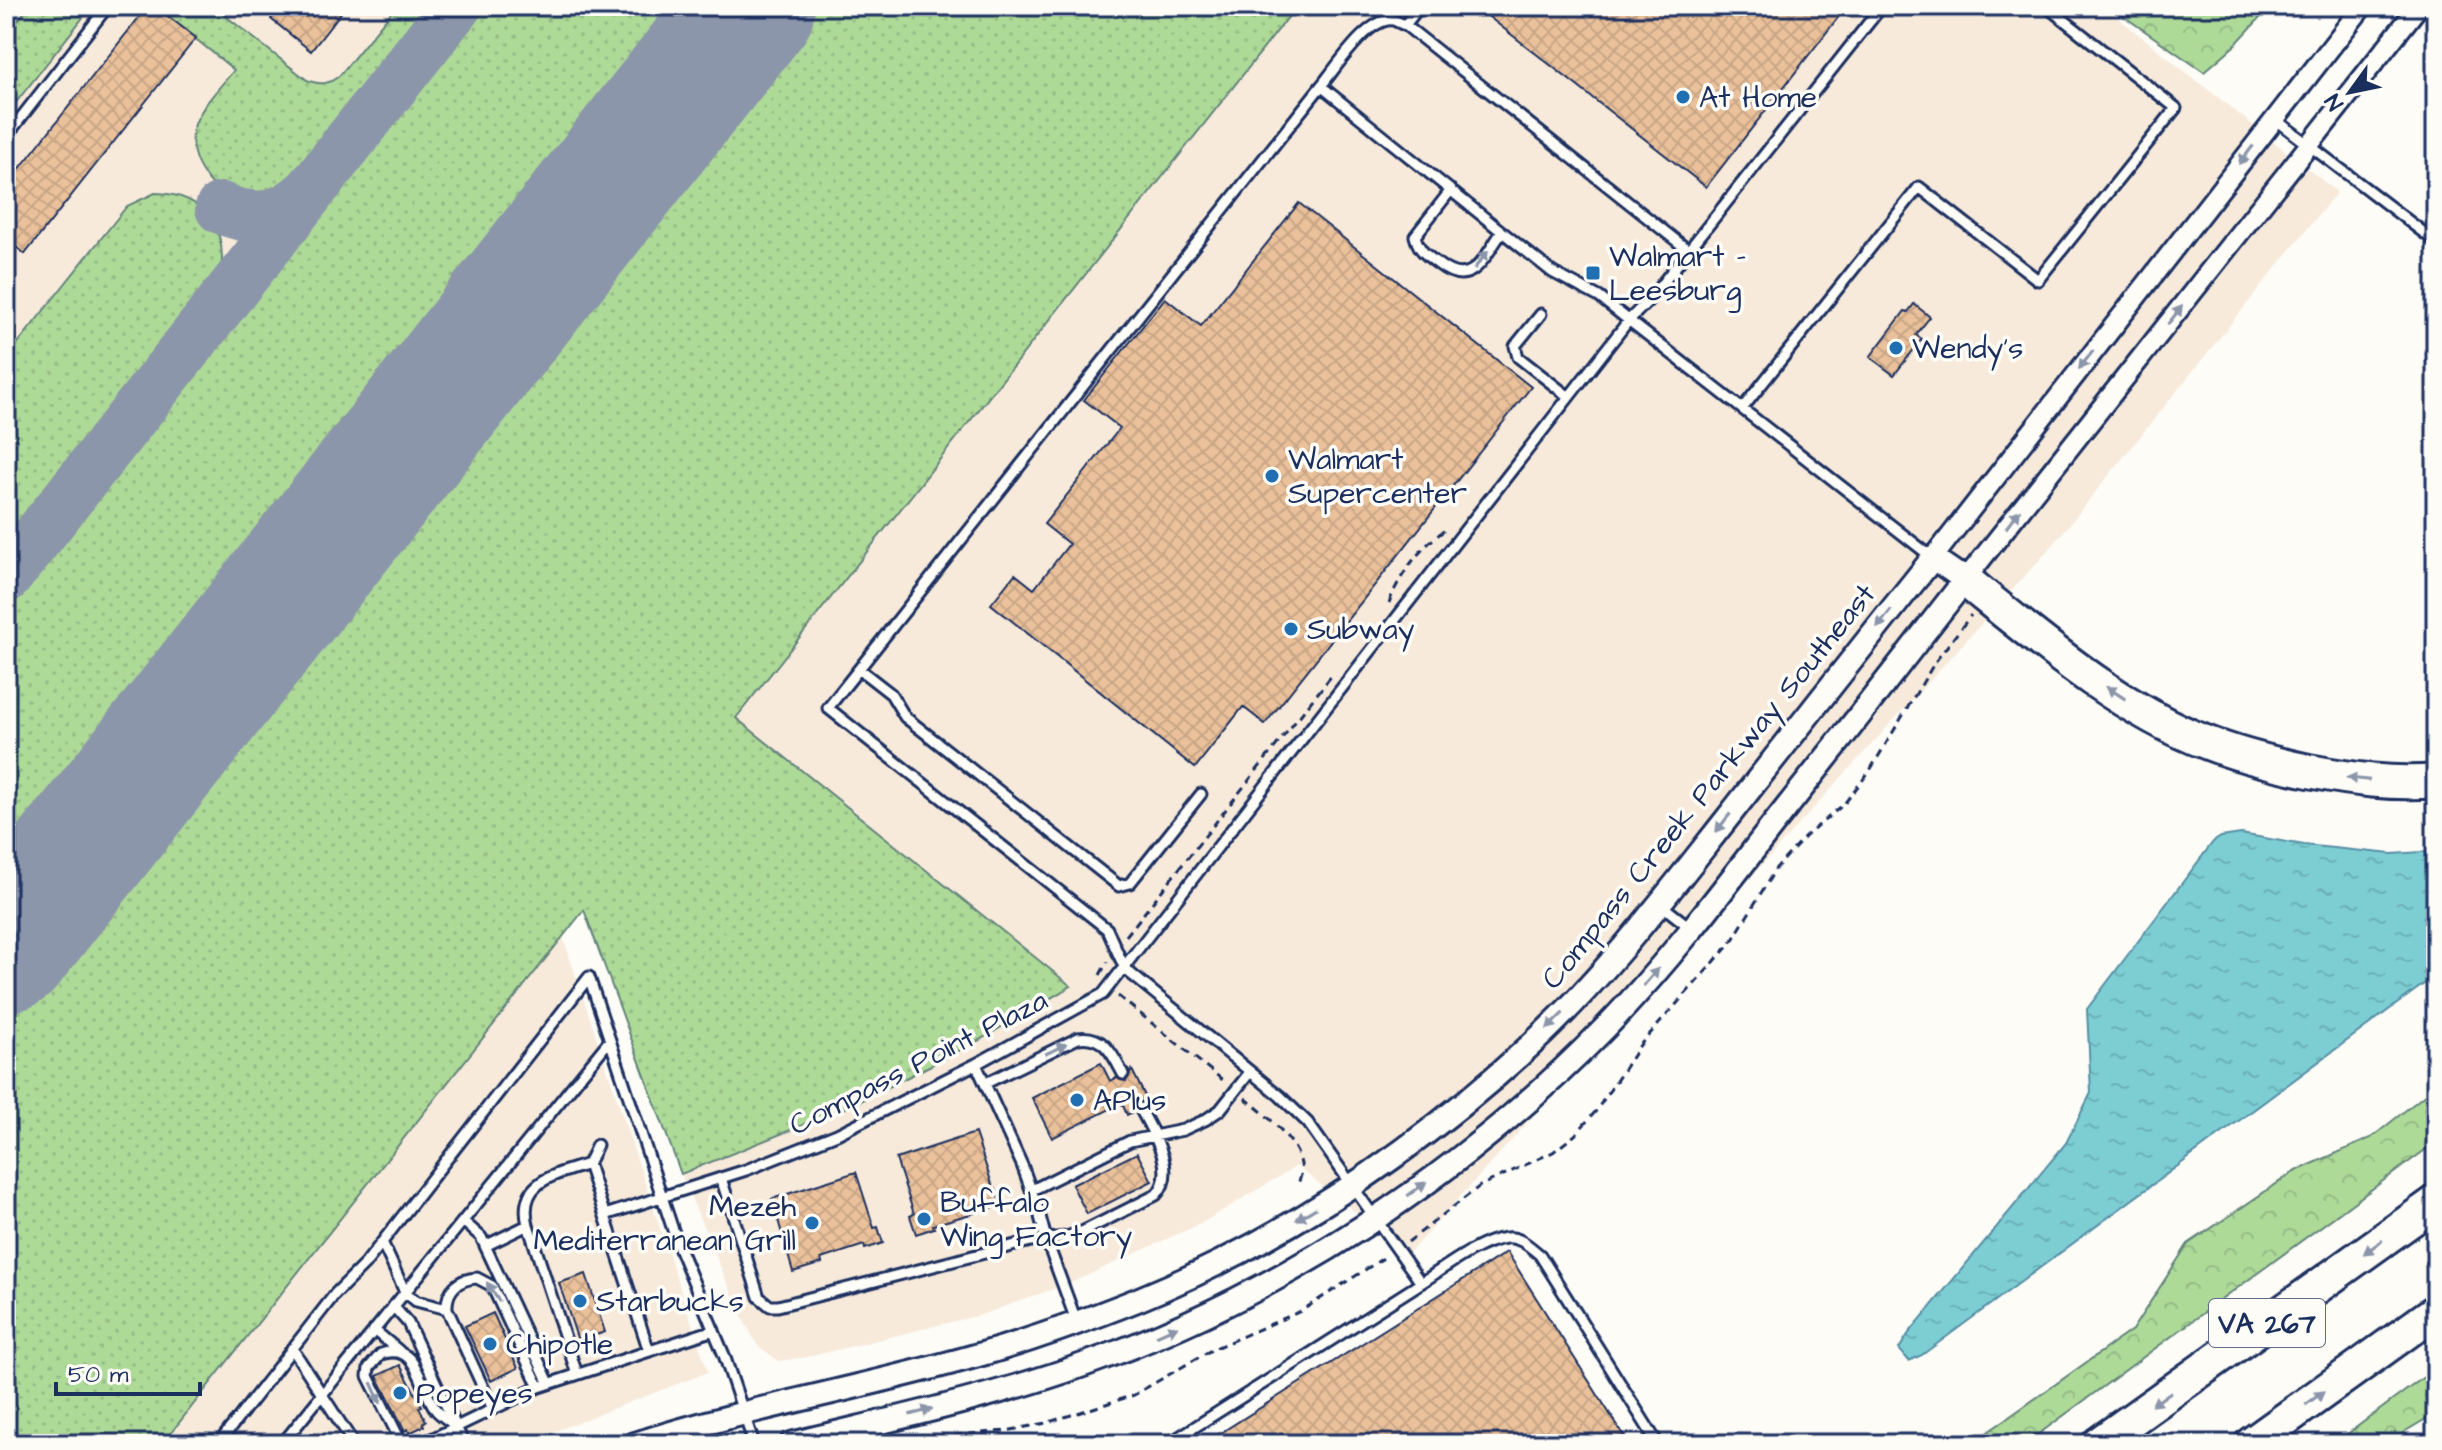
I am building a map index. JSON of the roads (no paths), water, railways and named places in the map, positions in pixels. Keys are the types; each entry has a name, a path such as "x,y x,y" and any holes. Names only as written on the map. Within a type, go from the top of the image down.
{"highway":[{"path":"1965,580 2098,682 2150,715 2207,743 2271,763 2332,775 2402,784 2436,781"},
{"name":"VA 267","path":"2098,1444 2436,1202"},
{"name":"VA 267","path":"2251,1444 2436,1311"}],"street":[{"name":"Compass Creek Parkway Southeast","path":"635,1444 744,1413 976,1356 1077,1323 1184,1280 1352,1187 1445,1118 1534,1042 1611,962 1660,903 2363,6"},
{"path":"791,1444 1002,1391 1084,1365 1218,1308 1376,1219 1486,1137 1529,1100 1605,1028 1692,929 2419,6"},
{"path":"1933,558 1965,580"}],"lane":[{"path":"6,137 108,6"},
{"path":"1405,25 1420,6"},
{"name":"Compass Point Plaza","path":"605,1215 721,1178 837,1134 976,1064 1110,988 1629,320 1650,299 1882,6"},
{"path":"1742,409 1919,187 2038,280 2176,108 2046,6"},
{"path":"1421,1283 1308,1123 1125,969 1107,929 828,708 1321,86 1367,30 1378,23 1392,20 1405,25 1688,250"},
{"path":"1321,86 1552,272 1599,297 1933,558"},
{"path":"2275,119 2436,242"},
{"path":"1451,190 1415,236 1418,249 1449,273 1463,276 1476,270 1502,232"},
{"path":"1541,314 1515,346 1518,357 1569,397"},
{"path":"859,669 891,694 905,717 1119,886 1130,883 1201,794"},
{"path":"1660,903 1692,929"},
{"path":"218,1444 335,1294 365,1264 589,977 662,1196 754,1444"},
{"path":"986,1083 1078,1038 1086,1037 1104,1044 1112,1052 1123,1074"},
{"path":"282,1444 609,1041"},
{"path":"976,1064 1032,1190 1046,1239 1077,1323"},
{"path":"1032,1190 1130,1141 1183,1130 1205,1120 1220,1110 1250,1072"},
{"path":"721,1178 759,1297 770,1306 785,1305 1031,1241 1066,1237 1156,1195 1165,1186 1166,1171 1155,1137 1140,1108"},
{"path":"597,1145 588,1164 649,1351"},
{"path":"577,1374 525,1216 527,1202 538,1183 588,1164"},
{"path":"463,1221 481,1237 544,1385"},
{"path":"485,1246 528,1225"},
{"path":"1168,1444 1469,1251 1507,1237 1524,1241 1540,1255 1658,1444"},
{"path":"382,1242 405,1292 416,1301 447,1309"},
{"path":"493,1409 447,1309 448,1294 459,1282 477,1278 492,1286 544,1385"},
{"path":"393,1306 408,1323 464,1444"},
{"path":"374,1330 408,1356 436,1410 456,1426"},
{"path":"421,1444 544,1385 714,1330"},
{"path":"292,1348 354,1444"},
{"path":"399,1351 381,1354 369,1368 368,1376 402,1444"}],"water":[{"path":"2241,834 2304,845 2392,854 2436,851 2436,975 1922,1355 1909,1361 1899,1349 1909,1333 2066,1143 2091,1093 2087,1009 2213,842 2221,837"}],"place":[{"name":"At Home","path":"1683,97"},
{"name":"Walmart - Leesburg","path":"1593,273"},
{"name":"Wendy's","path":"1896,348"},
{"name":"Walmart Supercenter","path":"1272,476"},
{"name":"Subway","path":"1291,629"},
{"name":"APlus","path":"1077,1100"},
{"name":"Buffalo Wing Factory","path":"924,1219"},
{"name":"Mezeh Mediterranean Grill","path":"812,1223"},
{"name":"Starbucks","path":"580,1301"},
{"name":"Chipotle","path":"490,1344"},
{"name":"Popeyes","path":"400,1393"}]}
